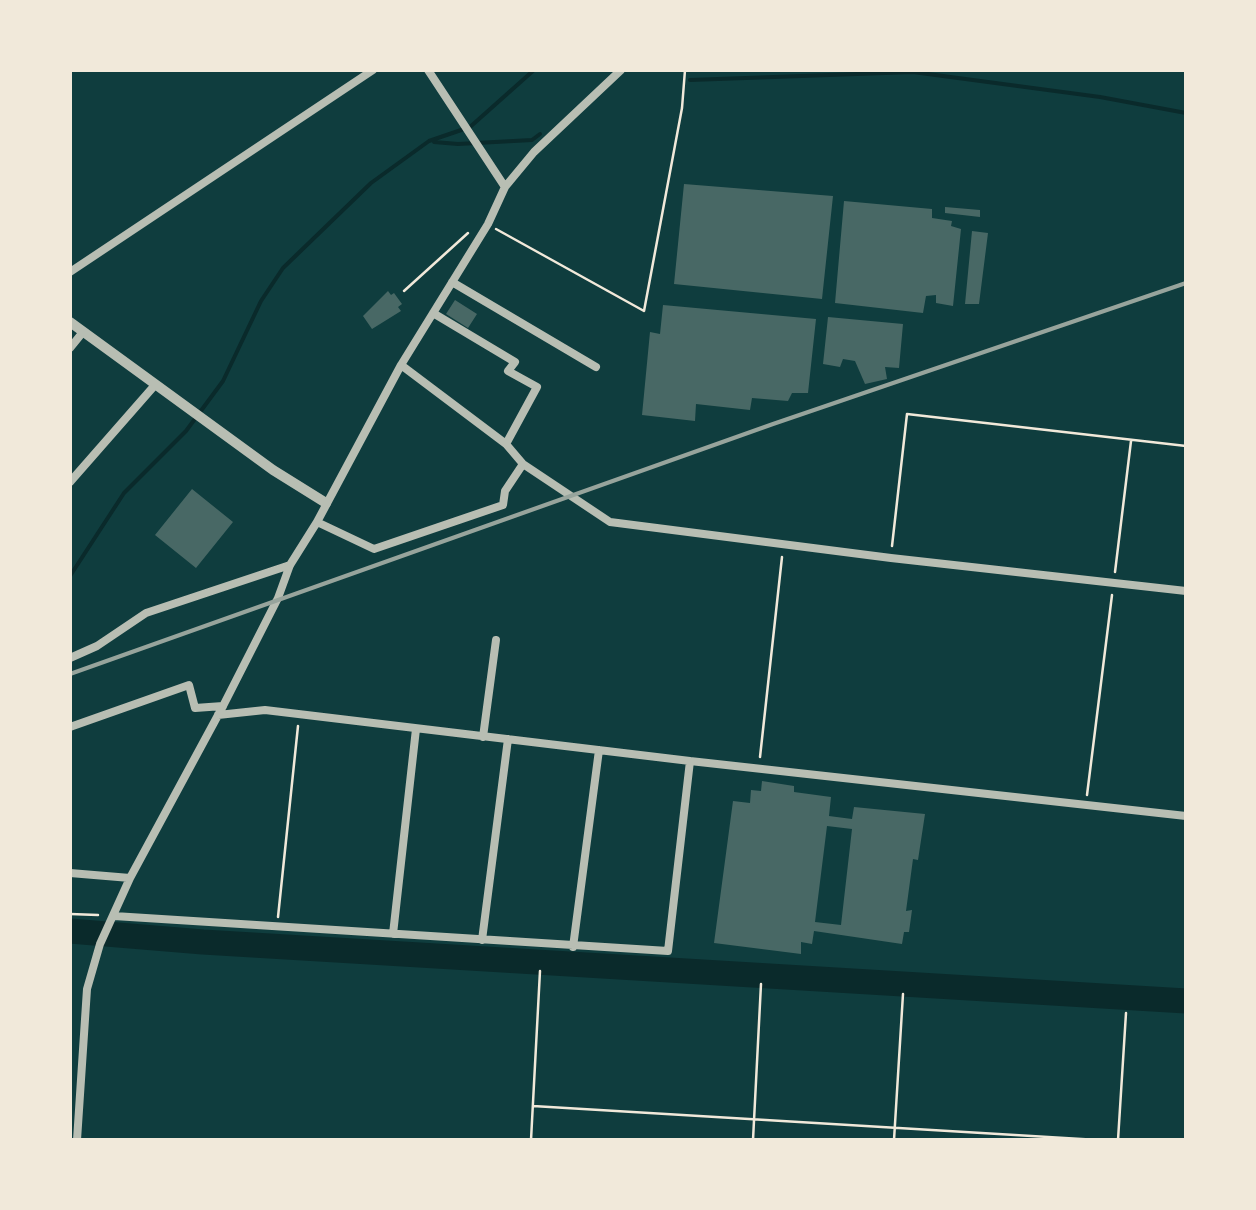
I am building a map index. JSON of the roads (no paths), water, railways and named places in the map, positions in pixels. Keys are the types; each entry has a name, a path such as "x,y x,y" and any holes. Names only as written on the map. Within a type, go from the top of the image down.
{"street":[{"path":"70,272 373,70"},
{"path":"428,70 506,187"},
{"path":"77,1140 87,989 100,944 130,878 278,598 290,564 506,187 534,152 621,70"},
{"path":"452,282 596,367"},
{"path":"433,314 515,362 508,371 537,387 506,444"},
{"path":"70,322 272,470 326,503"},
{"path":"70,348 84,332"},
{"path":"401,365 506,444 523,464 610,522 1186,591"},
{"path":"70,482 155,385"},
{"path":"317,522 374,549 503,505 505,491 523,464"},
{"path":"70,658 97,646 146,613 290,564"},
{"path":"483,736 496,640"},
{"path":"70,726 189,685 195,708 264,710 1186,816"},
{"path":"393,934 416,729"},
{"path":"482,940 508,739"},
{"path":"573,947 599,750"},
{"path":"112,919 668,952 690,761"},
{"path":"70,873 130,878"}],"waterway":[{"path":"70,576 124,493 186,431 223,381 261,301 283,268 371,183 429,141 470,127 534,70"},
{"path":"690,80 913,72 1100,97 1186,113"},
{"path":"434,142 532,140 540,134"},
{"path":"70,931 1186,1001"}],"railway":[{"path":"70,674 773,424 1186,283"}]}
